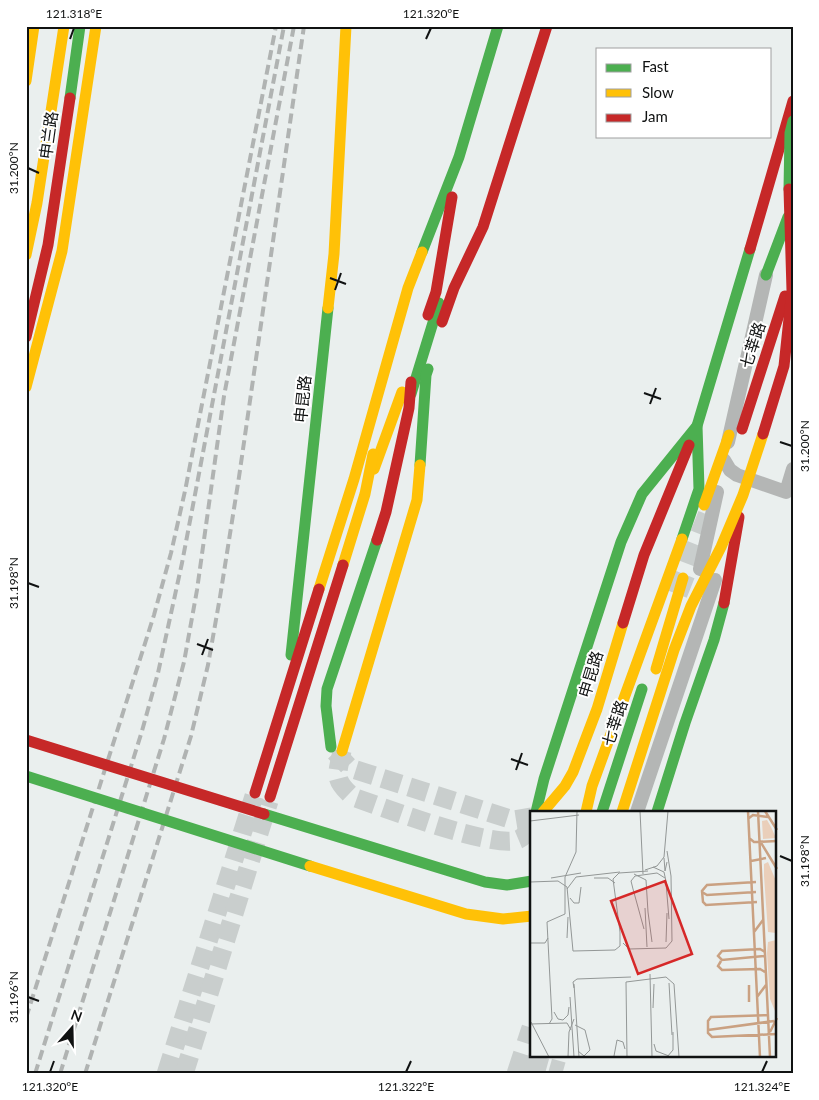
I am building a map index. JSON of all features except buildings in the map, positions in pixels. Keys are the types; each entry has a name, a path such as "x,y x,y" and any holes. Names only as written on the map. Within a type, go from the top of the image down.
{"main road":[{"path":"26,81 34,26"},
{"path":"26,255 38,193 64,26"},
{"name":"申兰路","path":"26,337 48,244 80,26"},
{"path":"26,386 62,251 70,211 96,26"},
{"name":"申昆路","path":"262,771 290,662 334,254 346,26"},
{"name":"申昆路","path":"255,793 354,479 408,288 459,157 498,26"},
{"path":"442,322 454,288 483,227 547,26"},
{"path":"586,811 592,786 676,558 699,489 697,426 793,101"},
{"path":"784,366 792,290 789,176 790,133 793,121"},
{"name":"申昆路","path":"442,322 426,375 417,500 336,749 326,706 327,689 386,512 411,394 412,365 436,292 459,157"},
{"path":"778,204 793,160"},
{"path":"766,275 793,204"},
{"path":"739,288 770,226 766,275"},
{"path":"411,394 440,303 459,253"},
{"name":"七莘路","path":"692,546 703,508 736,432 793,271"},
{"path":"442,322 449,280"},
{"path":"622,811 674,650 743,495 793,340"},
{"path":"365,494 412,365"},
{"name":"申昆路","path":"270,798 365,494 380,415 379,386"},
{"path":"536,811 544,779 621,542 642,494 697,426"},
{"name":"申昆路","path":"544,811 565,786 573,772 597,709 644,555 697,426"},
{"path":"657,811 714,640 725,599 743,495"},
{"path":"613,811 686,566"},
{"name":"七莘路","path":"602,811 658,643"},
{"path":"26,740 468,877 502,886 518,886 530,883"},
{"path":"26,776 456,912 506,920 530,916"}],"street":[{"path":"637,796 670,692 703,560 724,460 736,432 766,275"},
{"path":"724,460 730,470 737,475 786,492 793,469"},
{"path":"637,811 720,565 727,509 732,490 739,483 756,482"},
{"path":"689,610 704,614"}],"tunnel":[{"path":"677,594 711,508"},
{"path":"342,751 338,777 342,786 353,797 437,826 486,838 505,841 517,840 526,833 530,826"},
{"path":"335,752 350,768 513,820 530,817"},
{"path":"166,1074 254,796"},
{"path":"184,1074 269,801"},
{"path":"517,1074 530,1034"},
{"path":"534,1074 538,1058"},
{"path":"555,1074 559,1058"}],"railway":[{"path":"26,1018 154,615 171,553 185,491 276,26"},
{"path":"35,1074 142,731 158,673 182,563 284,26"},
{"path":"60,1074 164,739 184,662 197,590 224,396 294,26"},
{"path":"85,1074 191,736 208,665 239,477 304,26"}],"traffic: fast":[{"path":"70,98 80,26"},
{"path":"422,252 459,157 498,26"},
{"path":"789,189 790,133 793,121"},
{"path":"766,275 788,217"},
{"path":"682,539 699,489 697,426 750,249"},
{"path":"411,394 439,303"},
{"path":"291,655 328,308"},
{"path":"420,465 428,369"},
{"path":"536,811 544,779 621,542 642,494 697,426"},
{"path":"331,747 326,706 327,689 377,540"},
{"path":"657,811 714,640 724,603"},
{"path":"602,811 642,689"},
{"path":"26,776 310,866"},
{"path":"264,814 485,882 507,885 530,881"}],"traffic: slow":[{"path":"26,81 34,26"},
{"path":"26,255 37,203 64,26"},
{"path":"26,387 62,251 96,26"},
{"path":"328,308 334,254 346,26"},
{"path":"319,589 354,479 408,288 422,252"},
{"path":"374,469 402,392"},
{"path":"622,811 674,650 691,606 721,547 743,495 763,434"},
{"path":"704,505 729,435"},
{"path":"343,565 365,494 373,454"},
{"path":"342,751 417,500 420,465"},
{"path":"586,811 592,786 682,539"},
{"path":"656,669 683,578"},
{"path":"544,811 565,786 573,772 597,709 623,623"},
{"path":"310,866 466,914 503,919 530,916"}],"traffic: jam":[{"path":"442,322 454,288 483,227 547,26"},
{"path":"26,337 48,245 70,98"},
{"path":"750,249 793,101"},
{"path":"763,434 784,366 792,290 789,189"},
{"path":"428,315 436,292 452,197"},
{"path":"742,429 785,296"},
{"path":"377,540 386,512 409,408 411,382"},
{"path":"623,623 644,555 689,445"},
{"path":"724,603 739,517"},
{"path":"270,797 343,565"},
{"path":"255,793 319,589"},
{"path":"26,740 264,814"}]}
